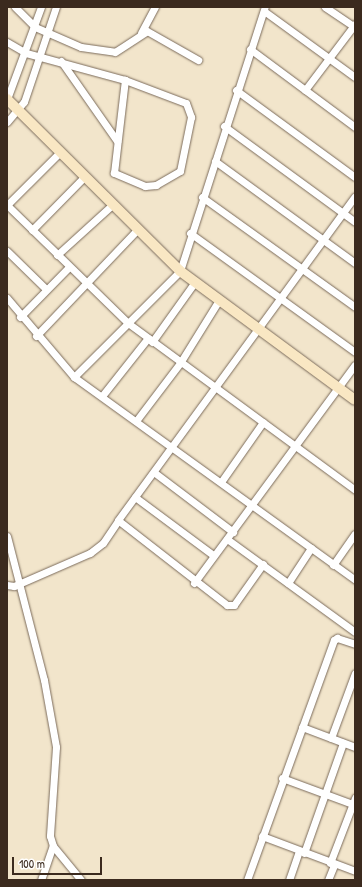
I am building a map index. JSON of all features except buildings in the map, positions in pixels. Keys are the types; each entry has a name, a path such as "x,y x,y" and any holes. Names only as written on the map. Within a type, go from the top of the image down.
{"main road":[{"path":"7,99 136,231 180,271 355,400"}],"street":[{"path":"15,7 36,26 48,32 81,47 106,52 123,50 141,32 155,7"},
{"path":"7,99 36,26 41,7"},
{"path":"7,122 18,111 42,56 56,7"},
{"path":"305,90 354,26 325,7"},
{"path":"74,377 180,271 190,233 215,161 224,126 264,9 355,77"},
{"path":"141,32 147,32 198,60"},
{"path":"7,42 26,53 42,56 124,80 186,103 191,117 180,171 156,185 145,186 116,177 113,169 124,80"},
{"path":"250,49 355,127"},
{"path":"61,62 117,141"},
{"path":"236,90 355,177"},
{"path":"224,126 355,222"},
{"path":"59,153 7,205 85,283 128,323 355,490"},
{"path":"215,161 355,263"},
{"path":"32,230 84,177"},
{"path":"7,585 18,584 90,554 103,543 173,448 301,267 355,196"},
{"path":"202,197 355,307"},
{"path":"57,255 111,206"},
{"path":"36,336 136,231"},
{"path":"190,233 355,352"},
{"path":"7,251 46,289"},
{"path":"20,317 69,267"},
{"path":"102,396 150,340 195,282"},
{"path":"7,298 36,336 74,377 355,580"},
{"path":"136,421 180,362 219,300"},
{"path":"194,583 213,555 233,532 297,447 355,365"},
{"path":"221,482 263,422"},
{"path":"155,473 233,532"},
{"path":"136,497 213,555"},
{"path":"117,522 194,583 232,605 263,564"},
{"path":"333,565 355,534"},
{"path":"7,536 18,584 44,680 56,747 49,827 53,846 81,880"},
{"path":"227,539 355,632"},
{"path":"288,583 310,548"},
{"path":"248,880 282,778 335,639 355,644"},
{"path":"331,738 355,673"},
{"path":"302,727 355,747"},
{"path":"289,880 326,794 343,743"},
{"path":"282,778 354,803 332,864 328,880"},
{"path":"262,836 332,864 355,871"},
{"path":"41,880 53,846"}]}
